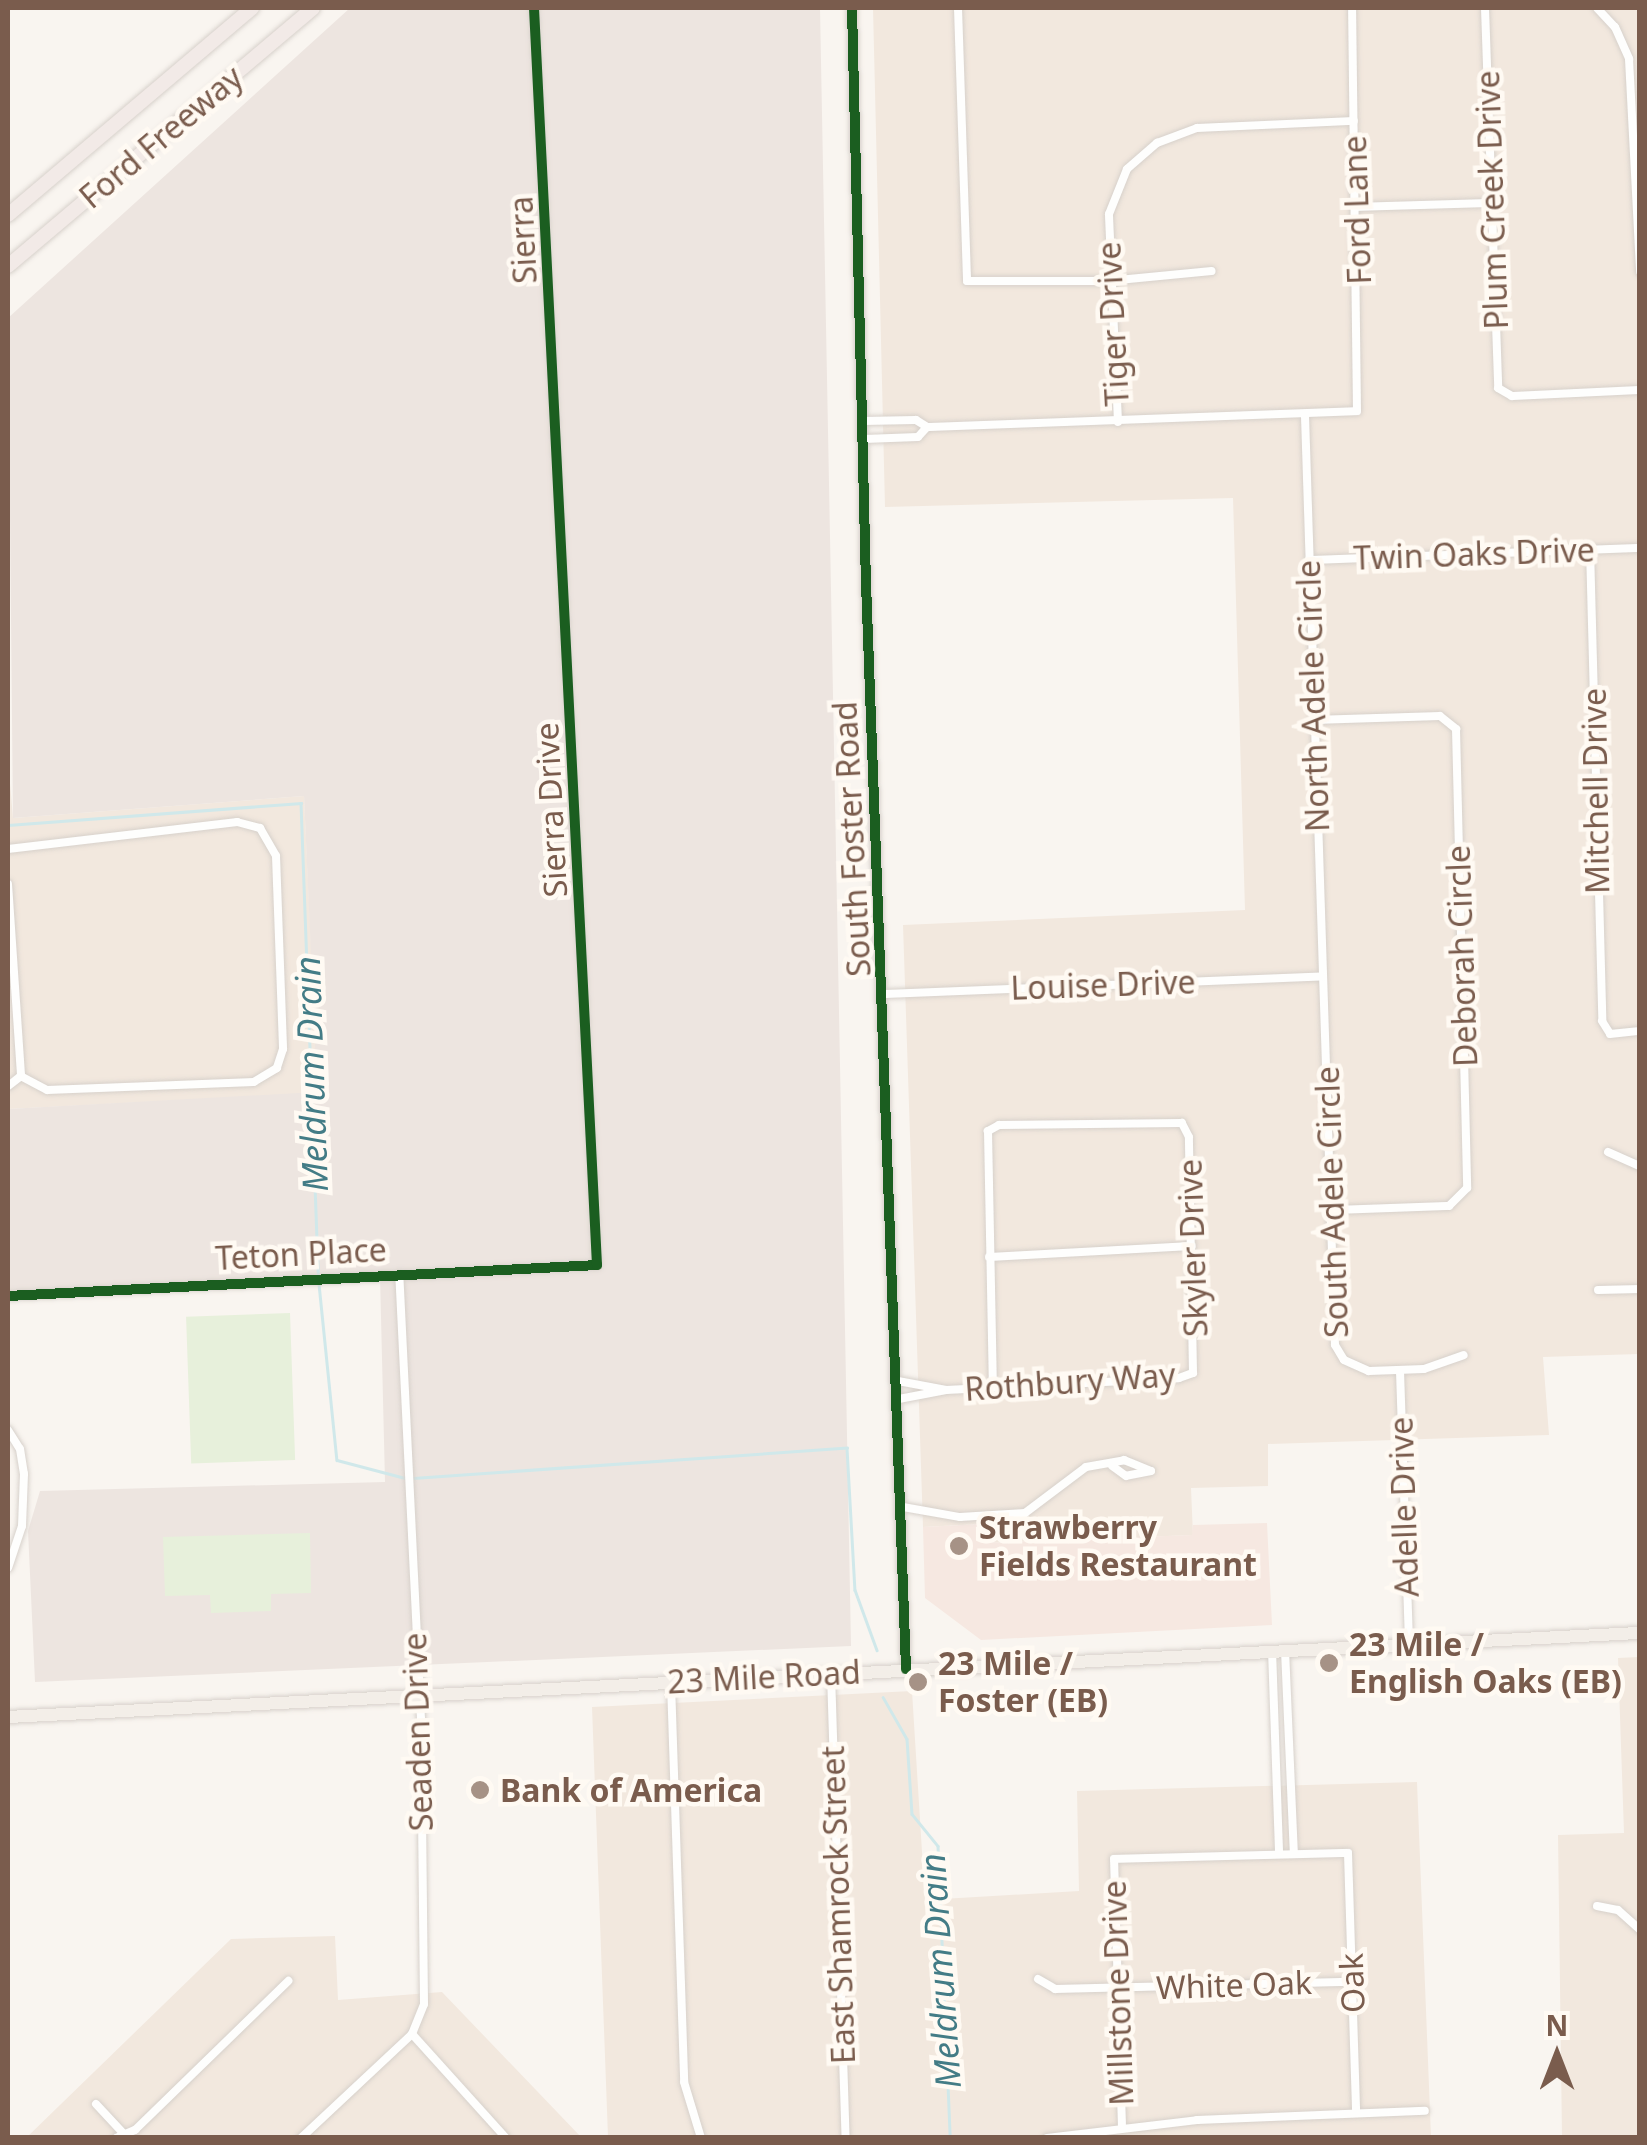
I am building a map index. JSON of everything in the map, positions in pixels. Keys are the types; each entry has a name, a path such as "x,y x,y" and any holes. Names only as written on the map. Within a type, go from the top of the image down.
{"highway":[{"name":"Ford Freeway","path":"8,215 252,8"},
{"name":"Ford Freeway","path":"8,266 313,8"}],"main road":[{"name":"23 Mile Road","path":"8,1717 1640,1633"}],"street":[{"name":"Sierra","path":"534,8 559,471"},
{"name":"South Foster Road","path":"852,8 906,1669"},
{"path":"958,8 967,280 1108,281 1212,271"},
{"name":"Ford Lane","path":"1305,416 1356,411 1357,207 1352,8"},
{"name":"Plum Creek Drive","path":"1485,8 1500,392 1640,390"},
{"path":"1597,8 1615,27 1629,60 1640,272"},
{"name":"Tiger Drive","path":"1118,422 1108,281 1112,201 1128,170 1156,143 1206,126 1354,121"},
{"path":"1357,207 1493,203"},
{"path":"864,421 916,420 927,427 1305,416"},
{"name":"North Adele Circle","path":"1305,416 1322,976"},
{"path":"864,439 918,437 927,427"},
{"name":"Sierra Drive","path":"559,471 597,1265"},
{"name":"Mitchell Drive","path":"1590,548 1606,1032 1640,1032"},
{"name":"Twin Oaks Drive","path":"1309,560 1640,548"},
{"name":"Deborah Circle","path":"1313,720 1440,716 1456,729 1466,1188 1449,1206 1332,1210"},
{"path":"8,849 237,822 265,833 276,856 283,1049 277,1068 254,1082 47,1090 21,1076"},
{"path":"8,884 21,1076"},
{"name":"Louise Drive","path":"884,994 1322,976"},
{"name":"South Adele Circle","path":"1322,976 1339,1355 1369,1371 1400,1371 1464,1356"},
{"path":"8,1086 21,1076"},
{"name":"Skyler Drive","path":"989,1257 984,1154 990,1129 1182,1123 1189,1137 1193,1373"},
{"path":"1608,1152 1640,1166"},
{"path":"993,1387 989,1257 1192,1246"},
{"name":"Teton Place","path":"8,1296 597,1265"},
{"name":"Seaden Drive","path":"399,1275 419,1695 424,2004 412,2034"},
{"path":"1598,1290 1640,1288"},
{"name":"Adelle Drive","path":"1400,1371 1408,1644"},
{"name":"Rothbury Way","path":"899,1400 946,1390 1193,1373"},
{"name":"Rothbury Way","path":"898,1381 946,1390"},
{"path":"8,1430 20,1450 24,1474 23,1517 8,1568"},
{"path":"903,1506 960,1517 1026,1513 1079,1470 1112,1466 1124,1460 1151,1466 1148,1474 1134,1477 1112,1466"},
{"path":"1278,1650 1294,1854 1279,1854 1278,1650"},
{"name":"East Shamrock Street","path":"830,1674 846,2138"},
{"path":"671,1683 684,2082 701,2138"},
{"name":"Oak","path":"1294,1854 1348,1853 1356,2113"},
{"name":"Millstone Drive","path":"1122,2127 1114,1858 1279,1854"},
{"path":"1597,1906 1618,1910 1640,1930"},
{"name":"White Oak","path":"1038,1980 1055,1989 1352,1982"},
{"path":"96,2104 122,2136 135,2130 288,1981"},
{"path":"301,2138 412,2034 506,2138"},
{"path":"1047,2138 1122,2127 1425,2111"},
{"path":"310,2129 319,2138"}],"shaded area":[{"path":"350,8 820,8 851,1646 35,1682 28,1531 40,1491 385,1482 380,1276 8,1291 8,1109 317,1092 304,796 13,818 8,318"},
{"path":"873,8 1639,8 1639,1354 1543,1357 1549,1435 1268,1444 1268,1486 1191,1488 1193,1535 983,1543 981,1524 923,1527 903,925 1245,910 1233,498 885,507"},
{"path":"8,760 13,818 304,796 318,1093 8,1109"},
{"path":"1267,1523 1272,1625 981,1640 925,1598 923,1527 982,1524 984,1543 1192,1535 1193,1525"},
{"path":"1639,1657 1639,2137 1562,2137 1558,1835 1624,1833 1618,1658"},
{"path":"912,1691 925,1900 1079,1891 1077,1791 1417,1782 1431,2137 608,2137 592,1707"},
{"path":"335,1936 338,2000 442,1992 581,2137 26,2138 231,1939"}],"green space":[{"path":"290,1313 295,1460 191,1464 186,1317"},
{"path":"310,1533 311,1593 271,1594 271,1611 211,1613 210,1595 165,1596 163,1537"}],"waterway":[{"name":"Meldrum Drain","path":"8,825 301,803 318,1276"},
{"name":"Meldrum Drain","path":"319,1284 337,1460 405,1478"},
{"name":"Meldrum Drain","path":"413,1478 847,1448 855,1590 877,1650"},
{"name":"Meldrum Drain","path":"883,1697 907,1739 912,1814 938,1846 950,2138"}],"cycle path":[{"path":"8,1296 597,1265 534,8"},
{"path":"852,8 866,583 906,1669"}],"place":[{"name":"Strawberry Fields Restaurant","path":"959,1546"},
{"name":"23 Mile / English Oaks (EB)","path":"1329,1663"},
{"name":"23 Mile / Foster (EB)","path":"918,1682"},
{"name":"Bank of America","path":"480,1790"}]}
